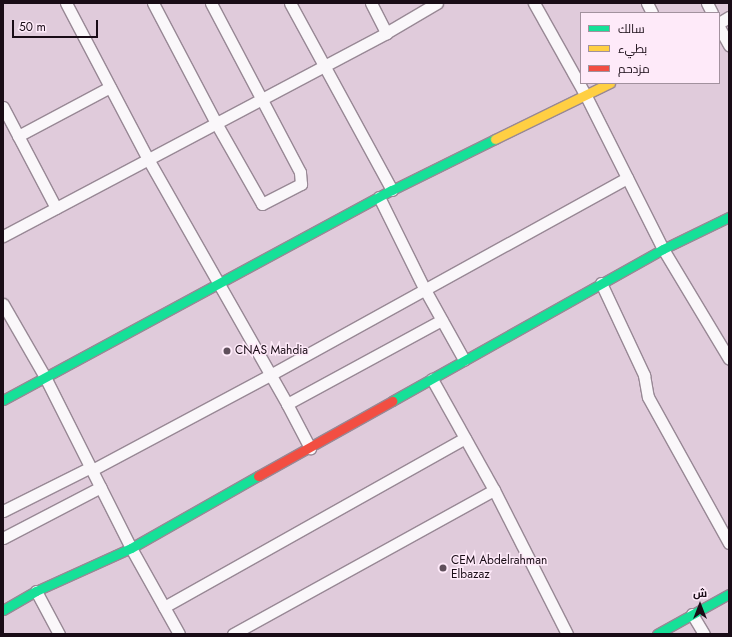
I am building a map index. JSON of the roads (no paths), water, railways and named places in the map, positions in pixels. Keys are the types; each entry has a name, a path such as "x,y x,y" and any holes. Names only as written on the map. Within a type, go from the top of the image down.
{"street":[{"path":"66,3 148,159 287,404 310,448"},
{"path":"153,3 216,123 262,204 301,184 300,172 211,3"},
{"path":"290,3 392,190"},
{"path":"371,3 386,33"},
{"path":"3,236 386,33 437,3"},
{"path":"534,3 586,96 663,249 729,359"},
{"path":"647,3 652,12"},
{"path":"707,3 712,12"},
{"path":"720,22 729,17"},
{"path":"720,29 729,46"},
{"path":"3,400 392,190 608,84"},
{"path":"18,136 110,87"},
{"path":"3,107 56,208"},
{"path":"3,511 92,469 270,375 424,288 627,178"},
{"path":"379,197 424,288 464,360"},
{"path":"3,610 36,591 131,548 601,283 663,249 729,217"},
{"path":"601,283 644,375 648,397 729,543"},
{"path":"3,304 45,377 131,548 179,634"},
{"path":"287,404 442,320"},
{"path":"432,379 494,490 567,634"},
{"path":"164,607 465,438"},
{"path":"3,538 101,487"},
{"path":"233,634 494,490"},
{"path":"36,591 59,634"},
{"path":"675,634 694,618 729,594"},
{"path":"657,634 694,618 723,608"},
{"path":"694,618 704,634"}],"place":[{"name":"CNAS Mahdia","path":"227,351"},
{"name":"CEM Abdelrahman Elbazaz","path":"443,568"}]}
